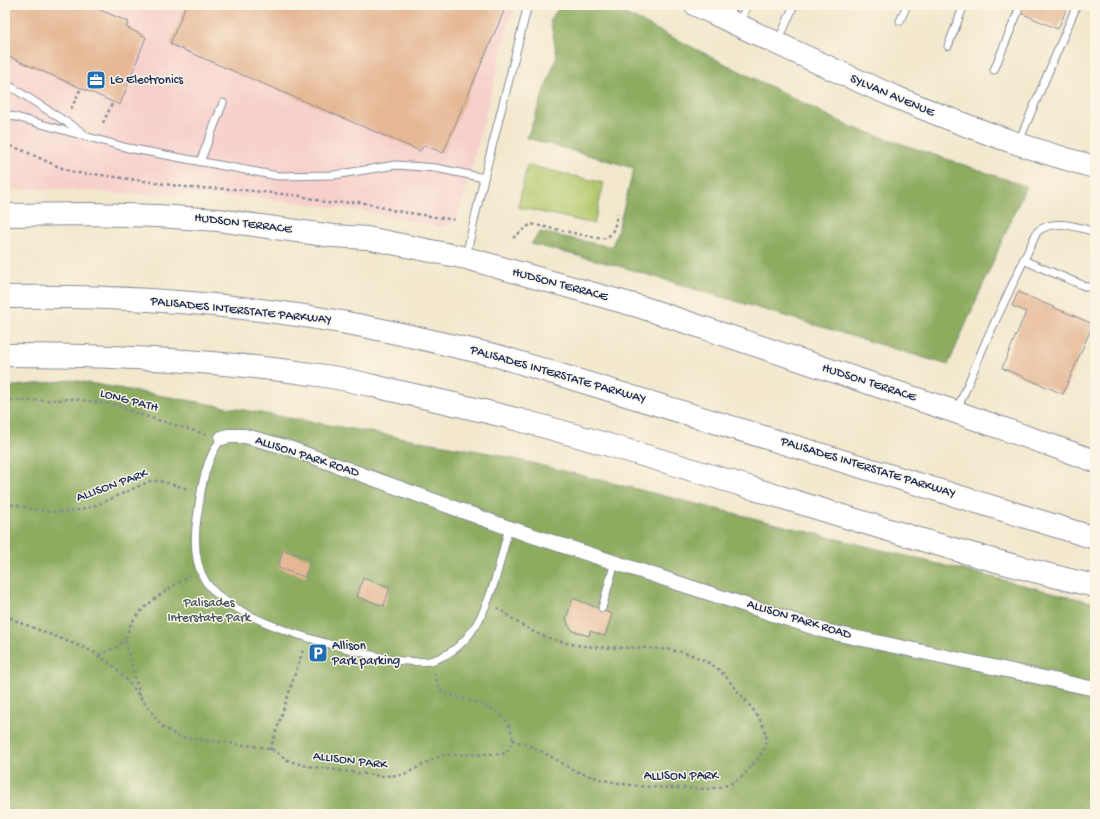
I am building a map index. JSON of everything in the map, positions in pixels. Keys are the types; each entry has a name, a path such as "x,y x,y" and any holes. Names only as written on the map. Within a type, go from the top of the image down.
{"main road":[{"name":"SYLVAN AVENUE","path":"696,5 853,80 915,107 1017,144 1095,167"},
{"name":"HUDSON TERRACE","path":"5,215 91,214 218,220 333,236 367,238 466,258 641,307 956,412 1095,461"},
{"name":"PALISADES INTERSTATE PARKWAY","path":"5,297 96,298 228,307 362,326 438,342 498,356 626,394 1095,538"},
{"path":"5,355 85,355 195,361 334,378 470,407 587,438 707,473 930,542 1095,586"}],"street":[{"name":"ALLISON PARK ROAD","path":"222,438 228,436 244,436 289,448 509,528 825,631 1095,689"}],"lane":[{"path":"466,258 484,178 528,5"},
{"path":"738,25 747,5"},
{"path":"777,44 794,5"},
{"path":"900,21 907,5"},
{"path":"948,46 964,5"},
{"path":"1017,144 1077,5"},
{"path":"994,70 1018,12"},
{"path":"5,83 89,136"},
{"path":"200,162 223,103"},
{"path":"5,114 128,148 278,176 334,175 396,165 436,168 484,178"},
{"path":"956,412 986,340 1037,232 1043,227 1069,225 1095,232"},
{"path":"1023,260 1087,286 1095,287"},
{"path":"222,438 215,447 200,493 195,543 200,568 206,581 217,595 240,611 268,624 394,660 414,662 430,660 447,653 462,642 477,624 489,602 509,528"},
{"path":"602,608 615,562"}],"path":[{"path":"71,109 81,88"},
{"path":"103,123 113,102"},
{"path":"5,145 31,153 83,175 94,174 192,188 263,192 301,196 328,203 362,202 396,211 456,220"},
{"path":"513,238 531,224 602,239 608,238 614,230 616,214"},
{"name":"LONG PATH","path":"5,402 9,400 27,402 73,398 111,404 148,417 222,438"},
{"name":"ALLISON PARK","path":"5,504 54,512 86,509 151,481 160,481 200,493"},
{"path":"99,655 118,646 125,638 129,625 139,612 200,568"},
{"name":"ALLISON PARK","path":"5,614 14,620 99,655 116,668 131,685 162,727 179,737 260,747 307,766 381,776 394,776 403,774 442,755 502,754 507,752 513,740 542,751 574,771 614,783 657,788 703,789 728,785 745,774 761,754 766,745 767,737 764,727 749,704 720,671 709,663 684,652 644,647 608,648 572,644 550,639 528,630 489,602"},
{"path":"270,750 307,636"},
{"name":"ALLISON PARK","path":"125,638 131,667 142,700"},
{"path":"430,660 440,690 494,710 510,725 513,740"}],"shaded area":[{"name":"LG Electronics","path":"5,5 519,5 511,16 462,205 453,224 439,227 363,211 258,198 155,195 38,189 5,191"}],"green space":[{"path":"561,5 608,5 849,126 1026,186 948,365 622,267 531,244 540,232 612,247 634,168 527,138 557,56 550,20"},
{"path":"527,165 604,183 594,224 518,207"},
{"name":"Palisades Interstate Park","path":"72,380 495,454 1095,603 1095,814 5,814 5,387"}],"building":[{"name":"LG Electronics","path":"5,5 88,5 129,22 126,27 146,37 120,105 5,55"},
{"path":"186,5 489,5 504,11 443,153 424,145 420,151 170,44"},
{"path":"1002,5 1068,5 1058,29"},
{"path":"1018,292 1093,324 1063,394 1002,368 1026,312 1012,306"},
{"path":"283,550 311,559 305,577 278,568"},
{"path":"363,578 390,587 384,606 357,597"},
{"path":"573,598 612,614 605,636 590,631 589,636 573,631 568,625 566,618"}],"place":[{"name":"LG Electronics","path":"96,80"},
{"name":"Allison Park parking","path":"318,653"}]}
